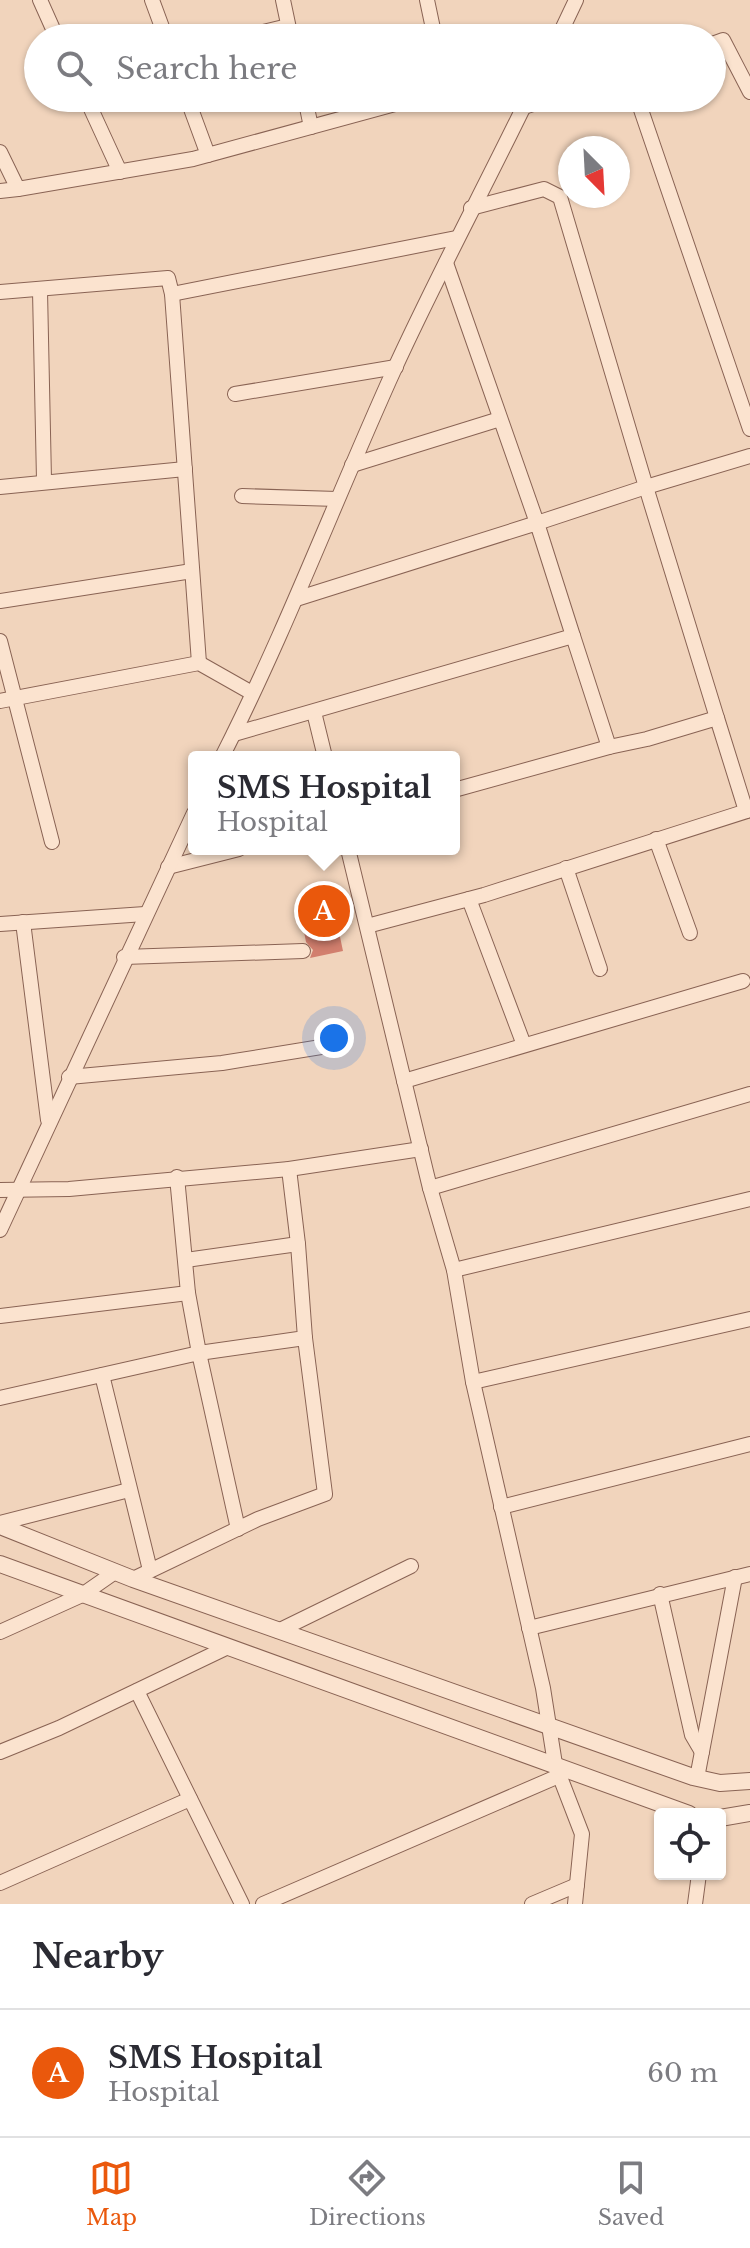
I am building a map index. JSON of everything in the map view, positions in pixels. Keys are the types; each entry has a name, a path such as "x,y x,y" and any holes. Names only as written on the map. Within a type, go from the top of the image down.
{"street":[{"path":"40,0 51,24"},
{"path":"152,0 161,24"},
{"path":"283,0 288,24"},
{"path":"427,0 432,24"},
{"path":"565,24 576,0"},
{"path":"726,44 746,73 750,92"},
{"path":"92,112 120,172"},
{"path":"192,112 208,155"},
{"path":"308,112 311,127"},
{"path":"0,191 208,155 366,112"},
{"path":"225,751 296,599 396,367 456,238 521,112"},
{"path":"642,112 750,429"},
{"path":"0,152 18,189"},
{"path":"367,926 469,899 748,811 646,487 560,197 544,189 471,208"},
{"path":"172,294 456,238"},
{"path":"446,263 537,523 609,747"},
{"path":"0,292 168,278 172,294 199,663"},
{"path":"40,291 44,480"},
{"path":"235,394 396,367"},
{"path":"352,465 500,419"},
{"path":"296,599 750,456"},
{"path":"0,487 44,480 185,469"},
{"path":"242,496 337,499"},
{"path":"0,601 192,571"},
{"path":"234,734 573,636"},
{"path":"0,641 52,842"},
{"path":"0,701 199,663 252,693"},
{"path":"314,712 324,751"},
{"path":"460,788 717,718"},
{"path":"0,1230 124,957 188,825"},
{"path":"656,839 690,933"},
{"path":"168,867 215,855"},
{"path":"349,855 430,1188 454,1270 473,1382 558,1770 582,1834 575,1904"},
{"path":"566,868 600,969"},
{"path":"469,899 524,1045"},
{"path":"0,924 145,914"},
{"path":"23,922 48,1121"},
{"path":"124,957 303,951"},
{"path":"404,1081 743,981"},
{"path":"69,1077 222,1063 321,1047"},
{"path":"430,1188 750,1094"},
{"path":"0,1190 69,1189 289,1169 421,1149"},
{"path":"133,1579 238,1529 325,1494 305,1338 289,1169"},
{"path":"177,1177 188,1293 238,1529"},
{"path":"454,1270 750,1199"},
{"path":"186,1260 298,1244"},
{"path":"0,1316 188,1293"},
{"path":"473,1382 750,1319"},
{"path":"0,1398 199,1353 305,1338"},
{"path":"102,1375 150,1570"},
{"path":"501,1507 750,1444"},
{"path":"0,1524 129,1490"},
{"path":"0,1524 133,1579 697,1778 720,1783 750,1781"},
{"path":"0,1564 558,1770 671,1808"},
{"path":"278,1631 411,1566"},
{"path":"0,1632 82,1595 115,1572"},
{"path":"529,1628 594,1615 660,1594 742,1576 697,1778"},
{"path":"660,1594 692,1735 702,1752"},
{"path":"0,1752 228,1647"},
{"path":"137,1691 242,1904"},
{"path":"263,1904 558,1770"},
{"path":"0,1883 190,1799"},
{"path":"726,1817 750,1813"},
{"path":"695,1904 698,1880"},
{"path":"532,1904 577,1885"}],"building":[{"path":"332,899 343,951 310,958 313,950 306,942 299,906"}],"place":[{"name":"SMS Hospital","path":"324,911"}]}
